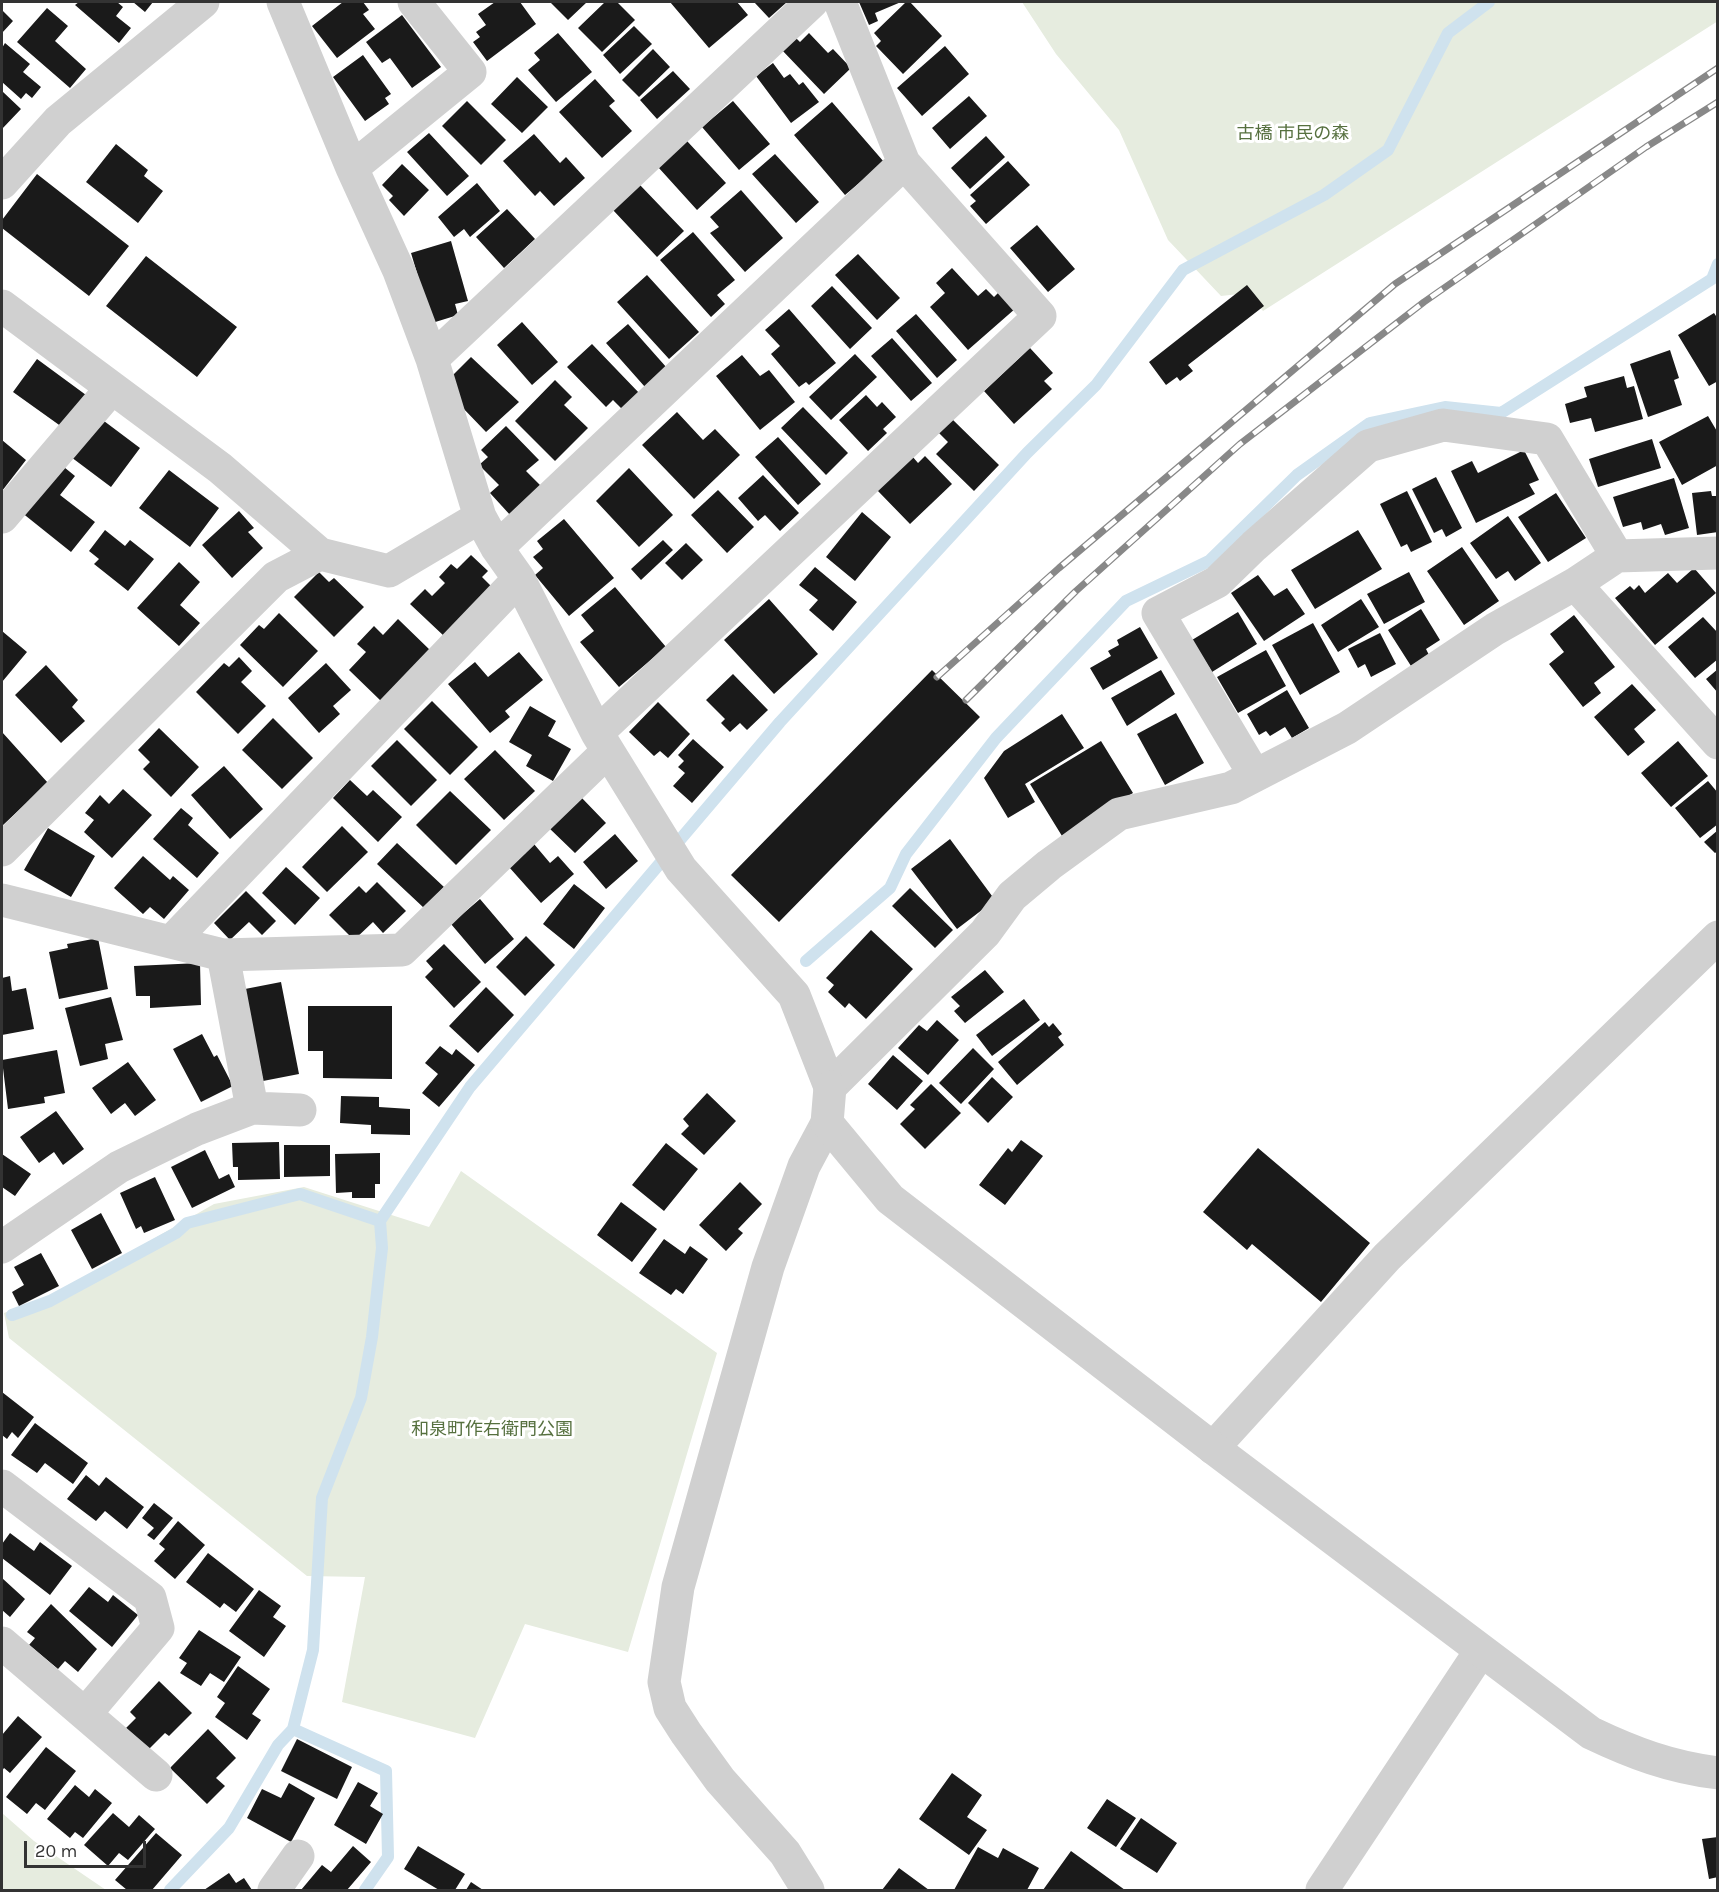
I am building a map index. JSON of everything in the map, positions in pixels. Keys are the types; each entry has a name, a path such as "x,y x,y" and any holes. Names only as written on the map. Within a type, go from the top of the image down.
{"street":[{"path":"2,183 58,122 203,2"},
{"path":"283,2 352,168 399,271 432,359 480,517 497,548 519,579 603,742 681,869 794,996 830,1088 827,1123 804,1166 768,1267 678,1587 664,1682 670,1708 686,1733 720,1780 785,1853 808,1890"},
{"path":"352,168 470,72 414,2"},
{"path":"432,359 812,2"},
{"path":"2,900 223,955 402,950 603,742 1040,316 904,163 840,2"},
{"path":"497,548 904,163"},
{"path":"2,306 220,468 320,554 388,571 480,517"},
{"path":"2,517 111,389"},
{"path":"1254,774 1158,613 1217,582 1254,546 1368,446 1443,425 1547,439 1617,556"},
{"path":"830,1088 985,933 1012,896 1049,865 1119,814 1232,788 1254,774 1347,728 1495,629 1575,584 1617,556 1718,553"},
{"path":"2,850 276,577 320,554"},
{"path":"171,942 519,579"},
{"path":"1575,584 1718,743"},
{"path":"1213,1448 1387,1257 1718,937"},
{"path":"223,955 252,1108"},
{"path":"6,1238 119,1167 197,1129 252,1108 300,1110"},
{"path":"827,1123 890,1199 1480,1652 1591,1733 1641,1757 1694,1770 1718,1773"},
{"path":"2,1486 150,1598 158,1628 86,1713"},
{"path":"2,1643 156,1775"},
{"path":"1322,1890 1480,1652"},
{"path":"274,1890 298,1856"}],"green space":[{"name":"古橋 市民の森","path":"1022,2 1717,2 1718,21 1263,311 1248,293 1221,296 1168,240 1119,130 1056,54"},
{"name":"和泉町作右衛門公園","path":"461,1171 717,1353 628,1652 525,1624 475,1738 342,1702 365,1577 307,1576 9,1338 4,1313 43,1299 96,1272 214,1204 304,1187 429,1227"},
{"path":"2,1813 34,1841 106,1890 2,1890"}],"building":[{"path":"79,2 117,2 123,7 116,16 131,28 119,43 75,5"},
{"path":"133,2 153,2 145,12"},
{"path":"343,2 363,2 369,10 363,14 375,29 337,58 312,26"},
{"path":"495,2 520,2 536,24 487,61 473,42 480,37 476,32 486,25 478,14"},
{"path":"550,2 587,2 568,20"},
{"path":"605,2 617,2 635,20 602,52 578,28"},
{"path":"670,2 737,2 748,15 709,48"},
{"path":"754,2 787,2 769,18"},
{"path":"859,2 901,2 875,13 878,21 869,25"},
{"path":"906,2 910,2 942,36 903,74 876,46 881,41 874,33"},
{"path":"47,8 68,26 55,41 86,69 70,88 17,42"},
{"path":"2,10 13,21 2,33"},
{"path":"402,15 441,67 412,88 390,58 382,63 366,42"},
{"path":"634,26 652,44 620,74 603,55"},
{"path":"558,33 592,72 556,102 528,70 540,60 534,53"},
{"path":"809,33 828,53 833,49 851,68 824,94 780,48 793,35 800,42"},
{"path":"5,43 30,64 23,72 41,87 32,98 26,93 21,99 2,82 2,48"},
{"path":"945,46 969,74 922,116 897,88"},
{"path":"653,49 670,67 639,97 622,80"},
{"path":"363,55 391,94 385,98 389,104 365,121 333,77"},
{"path":"773,63 784,78 790,74 799,85 803,82 819,102 791,123 756,76"},
{"path":"673,71 690,89 657,119 640,100"},
{"path":"517,77 548,107 522,133 491,104"},
{"path":"595,79 615,101 609,106 632,131 602,158 559,112"},
{"path":"2,91 21,109 2,129"},
{"path":"969,96 987,116 950,149 932,128"},
{"path":"467,101 506,140 481,165 442,126"},
{"path":"733,101 770,144 739,170 702,127"},
{"path":"832,102 884,162 845,195 794,135"},
{"path":"429,133 469,176 447,196 407,152"},
{"path":"534,134 560,163 566,157 585,178 554,206 540,191 535,196 503,161"},
{"path":"986,136 1005,157 970,189 951,168"},
{"path":"687,141 726,183 697,210 658,167"},
{"path":"116,144 148,170 144,176 163,191 138,223 86,182"},
{"path":"775,154 819,202 796,223 752,174"},
{"path":"1008,161 1030,185 986,224 970,206 976,201 970,195"},
{"path":"402,164 429,190 404,216 389,200 393,196 382,185"},
{"path":"37,174 129,246 89,296 2,228 2,220"},
{"path":"477,183 500,211 470,237 464,229 454,237 438,217"},
{"path":"640,185 684,231 657,257 613,210"},
{"path":"741,190 783,238 745,272 710,233 719,227 710,217"},
{"path":"507,209 535,239 504,268 476,237"},
{"path":"1037,225 1075,269 1048,292 1010,248"},
{"path":"693,232 735,280 717,295 725,304 711,317 660,260"},
{"path":"451,241 468,301 455,304 458,315 432,323 411,253"},
{"path":"858,254 900,298 877,320 835,275"},
{"path":"146,256 237,327 197,377 106,306"},
{"path":"952,268 978,296 986,289 994,297 1001,290 1016,308 968,350 930,307 945,293 936,283"},
{"path":"647,275 699,332 669,359 617,302"},
{"path":"1247,285 1264,306 1188,365 1193,371 1180,381 1177,377 1166,385 1149,362"},
{"path":"832,286 872,328 850,349 811,306"},
{"path":"789,309 836,363 809,385 806,382 799,387 771,354 780,346 765,330"},
{"path":"1714,313 1718,319 1718,381 1709,386 1678,335"},
{"path":"916,314 957,360 937,378 896,331"},
{"path":"522,322 558,362 532,385 497,345"},
{"path":"628,324 667,368 645,387 606,343"},
{"path":"892,338 932,383 911,401 871,356"},
{"path":"592,344 641,395 624,411 613,400 606,407 567,367"},
{"path":"1030,348 1053,373 1044,381 1052,389 1014,424 984,391"},
{"path":"1670,350 1679,378 1674,380 1682,405 1648,417 1630,364"},
{"path":"855,354 877,377 831,420 809,397"},
{"path":"742,355 760,376 769,370 795,402 760,430 716,376"},
{"path":"471,357 519,402 486,432 461,406 452,376"},
{"path":"37,359 86,395 62,427 13,392"},
{"path":"1624,376 1627,388 1634,386 1643,419 1595,432 1591,418 1570,423 1565,404 1587,397 1584,387"},
{"path":"555,380 572,397 564,405 588,428 555,461 515,421"},
{"path":"866,395 877,407 882,402 896,417 883,429 887,433 868,451 839,420"},
{"path":"803,407 848,453 826,475 781,428"},
{"path":"677,412 703,440 715,429 740,455 694,499 642,445"},
{"path":"1708,416 1718,433 1718,465 1682,485 1659,442"},
{"path":"100,418 140,448 111,487 71,457"},
{"path":"952,419 999,465 974,491 936,454 948,442 938,432"},
{"path":"506,426 539,460 526,471 541,486 511,516 490,493 499,485 479,465 488,457 481,450"},
{"path":"778,437 821,484 798,505 755,457"},
{"path":"1652,439 1661,468 1598,487 1589,459"},
{"path":"2,440 26,460 2,491"},
{"path":"1524,450 1539,480 1529,484 1535,494 1476,523 1451,471 1472,461 1478,473"},
{"path":"912,456 918,463 925,456 952,484 910,524 877,490"},
{"path":"59,463 75,476 60,495 95,522 71,552 21,512"},
{"path":"629,468 673,515 639,547 596,501"},
{"path":"169,470 219,508 190,547 139,508"},
{"path":"763,475 799,513 780,531 765,515 758,521 738,498"},
{"path":"1436,477 1462,528 1446,537 1442,529 1434,533 1412,489"},
{"path":"1674,478 1689,528 1665,535 1661,524 1643,530 1641,522 1623,527 1613,497"},
{"path":"718,490 754,527 727,553 691,515"},
{"path":"1407,491 1432,542 1411,552 1407,544 1401,547 1380,504"},
{"path":"1711,491 1712,496 1718,496 1718,532 1697,535 1692,493"},
{"path":"1556,493 1586,538 1548,562 1518,517"},
{"path":"239,511 254,528 248,532 263,548 232,578 202,545"},
{"path":"862,512 891,537 855,581 826,557"},
{"path":"1508,516 1541,563 1515,581 1508,571 1496,579 1470,543"},
{"path":"564,519 614,578 569,616 535,575 543,568 533,557 543,549 537,541"},
{"path":"105,530 125,546 130,540 154,559 128,591 94,564 99,559 89,551"},
{"path":"1358,530 1382,569 1315,609 1291,570"},
{"path":"663,540 673,550 641,580 631,569"},
{"path":"686,543 703,560 682,580 665,563"},
{"path":"1462,547 1499,601 1464,625 1427,571"},
{"path":"471,555 488,571 482,577 493,588 445,637 410,604 425,589 432,596 445,583 439,577 451,564 457,569"},
{"path":"179,562 200,582 180,605 200,623 179,646 137,608"},
{"path":"815,567 857,602 833,631 809,610 818,600 799,585"},
{"path":"1694,568 1716,593 1655,645 1615,598 1630,586 1634,590 1639,585 1645,593 1668,573 1677,583"},
{"path":"319,572 329,582 334,578 364,607 334,637 294,597"},
{"path":"1409,572 1425,602 1384,624 1367,594"},
{"path":"1258,575 1274,596 1287,588 1305,614 1264,641 1231,593"},
{"path":"615,587 666,647 619,687 580,642 594,631 581,615"},
{"path":"769,599 818,654 774,694 724,640"},
{"path":"1361,599 1379,627 1338,652 1321,625"},
{"path":"1421,609 1440,640 1426,649 1429,655 1411,666 1388,630"},
{"path":"1238,612 1257,644 1212,672 1192,640"},
{"path":"279,613 318,651 283,687 240,645 259,625 264,629"},
{"path":"1574,615 1615,667 1594,683 1601,693 1583,707 1549,664 1564,652 1550,634"},
{"path":"1703,617 1718,633 1718,659 1695,678 1668,647"},
{"path":"398,619 432,652 382,702 349,670 366,652 357,644 374,626 383,635"},
{"path":"1313,623 1340,672 1300,695 1272,645"},
{"path":"1140,627 1158,658 1103,690 1090,668 1111,656 1108,651 1119,645 1117,640"},
{"path":"2,631 27,652 2,682"},
{"path":"1380,633 1396,664 1371,677 1365,664 1358,668 1348,649"},
{"path":"1266,650 1286,686 1238,713 1217,677"},
{"path":"519,652 543,680 505,711 510,717 490,733 448,684 475,662 488,677"},
{"path":"239,657 252,671 241,682 266,706 238,734 196,692 224,663 229,667"},
{"path":"326,663 351,690 333,706 340,714 319,733 288,698"},
{"path":"46,665 78,700 72,707 85,721 61,743 15,695"},
{"path":"1718,669 1718,693 1706,679"},
{"path":"932,670 980,717 779,922 731,875"},
{"path":"1161,670 1175,694 1127,726 1111,698"},
{"path":"733,674 768,710 747,730 740,723 730,732 721,723 725,719 706,700"},
{"path":"1632,684 1656,710 1634,729 1645,742 1628,756 1594,717"},
{"path":"1287,690 1309,728 1292,738 1285,727 1270,736 1266,731 1259,735 1247,714"},
{"path":"432,701 478,747 450,775 404,729"},
{"path":"658,702 690,734 668,758 660,751 654,756 629,732"},
{"path":"530,706 556,721 548,736 571,749 553,781 526,766 532,755 509,742"},
{"path":"1176,713 1204,763 1165,785 1137,734"},
{"path":"1062,714 1084,748 1025,784 1035,802 1008,818 984,778 1004,751"},
{"path":"273,718 313,758 282,789 242,750"},
{"path":"159,728 199,767 171,797 143,769 150,762 138,750"},
{"path":"2,732 48,783 2,826"},
{"path":"693,739 724,767 692,803 673,786 685,773 678,767 684,761 678,755"},
{"path":"397,740 437,780 411,806 371,766"},
{"path":"1101,741 1133,793 1062,836 1030,784"},
{"path":"1678,741 1708,776 1671,807 1641,773"},
{"path":"495,750 535,791 504,820 464,779"},
{"path":"224,766 263,809 230,839 191,795"},
{"path":"350,780 367,796 373,790 402,817 378,842 333,798"},
{"path":"1708,781 1718,793 1718,824 1700,838 1675,808"},
{"path":"123,789 152,815 112,858 84,832 94,820 85,813 100,795 109,804"},
{"path":"450,791 491,830 456,865 416,825"},
{"path":"580,796 606,823 575,853 548,827"},
{"path":"181,808 193,818 188,825 219,853 197,878 153,839"},
{"path":"342,826 368,852 327,892 302,867"},
{"path":"48,828 95,856 71,897 24,870"},
{"path":"1718,830 1718,851 1715,853 1704,842"},
{"path":"615,834 638,861 606,889 583,862"},
{"path":"950,839 995,900 957,929 911,869"},
{"path":"397,843 444,887 424,908 377,864"},
{"path":"534,844 550,863 558,856 574,874 541,903 509,867"},
{"path":"143,856 170,880 173,876 189,890 164,919 150,907 143,914 114,888"},
{"path":"286,867 320,898 295,925 262,893"},
{"path":"377,882 406,911 383,933 373,922 354,940 329,915 359,886 366,893"},
{"path":"574,884 605,908 574,949 543,924"},
{"path":"910,888 953,930 935,948 892,906"},
{"path":"246,891 276,921 262,935 249,922 230,940 214,923"},
{"path":"480,899 514,939 485,964 451,924"},
{"path":"871,930 913,969 866,1019 849,1003 845,1008 828,992 834,985 826,978"},
{"path":"526,936 555,965 525,996 496,967"},
{"path":"98,938 108,989 59,999 49,952 68,948 67,944"},
{"path":"444,944 481,982 454,1008 425,977 433,969 426,961"},
{"path":"200,963 201,1005 150,1008 150,996 136,996 134,966"},
{"path":"985,970 1004,992 965,1023 954,1011 960,1006 951,997"},
{"path":"10,976 12,991 26,988 34,1029 2,1035 2,978"},
{"path":"281,982 299,1074 263,1081 245,989"},
{"path":"486,987 514,1015 478,1053 449,1026"},
{"path":"111,997 123,1040 105,1044 108,1059 80,1066 65,1008"},
{"path":"1024,999 1040,1020 992,1056 976,1035"},
{"path":"308,1006 392,1006 392,1079 323,1078 323,1051 308,1051"},
{"path":"937,1020 959,1040 928,1075 898,1048 919,1025 927,1031"},
{"path":"1045,1022 1049,1027 1053,1023 1062,1034 1058,1037 1064,1045 1017,1085 998,1062"},
{"path":"202,1034 214,1057 217,1055 233,1086 201,1102 173,1049"},
{"path":"440,1046 452,1055 456,1049 475,1065 439,1107 422,1093 438,1074 425,1063"},
{"path":"973,1048 994,1069 961,1104 939,1083"},
{"path":"57,1050 65,1093 44,1097 45,1103 8,1109 2,1060"},
{"path":"893,1055 923,1081 897,1110 868,1084"},
{"path":"128,1062 156,1100 135,1116 125,1103 111,1114 92,1088"},
{"path":"992,1077 1013,1097 988,1123 968,1103"},
{"path":"931,1084 961,1113 925,1149 900,1124 915,1109 910,1105"},
{"path":"707,1093 736,1121 704,1155 681,1134 689,1126 683,1119"},
{"path":"341,1096 379,1097 379,1107 410,1109 410,1135 371,1134 371,1125 340,1123"},
{"path":"56,1111 84,1149 63,1165 54,1152 39,1163 20,1137"},
{"path":"1021,1140 1043,1156 1005,1205 979,1185 1008,1148 1012,1152"},
{"path":"279,1142 280,1179 238,1180 238,1167 233,1167 232,1143"},
{"path":"666,1143 698,1169 664,1211 632,1185"},
{"path":"284,1145 330,1145 330,1176 284,1177"},
{"path":"1258,1148 1370,1243 1321,1302 1252,1244 1247,1250 1203,1212"},
{"path":"205,1150 219,1179 229,1174 235,1187 192,1208 171,1167"},
{"path":"380,1153 380,1184 375,1184 375,1198 352,1198 352,1192 336,1193 335,1154"},
{"path":"2,1154 31,1174 15,1196 2,1187"},
{"path":"155,1177 175,1220 144,1233 141,1226 136,1229 120,1193"},
{"path":"740,1182 762,1204 738,1229 743,1233 726,1251 699,1225"},
{"path":"621,1202 657,1229 632,1262 597,1235"},
{"path":"101,1213 122,1253 92,1269 71,1230"},
{"path":"664,1239 685,1254 690,1246 708,1259 683,1294 676,1289 671,1295 639,1273"},
{"path":"41,1253 59,1286 19,1306 12,1292 24,1285 14,1267"},
{"path":"2,1392 34,1417 18,1438 12,1432 7,1439 2,1435"},
{"path":"35,1423 88,1463 73,1484 45,1463 37,1473 11,1455"},
{"path":"86,1475 99,1486 106,1477 144,1507 127,1529 105,1511 96,1521 67,1499"},
{"path":"154,1503 173,1518 154,1540 147,1535 154,1528 142,1518"},
{"path":"178,1521 205,1545 175,1579 154,1561 165,1549 159,1544"},
{"path":"10,1533 34,1551 40,1542 72,1566 50,1595 2,1558 2,1544"},
{"path":"208,1553 254,1589 236,1612 224,1603 220,1608 186,1582"},
{"path":"2,1578 25,1599 10,1617 2,1610"},
{"path":"89,1587 108,1602 113,1595 138,1615 112,1647 69,1611"},
{"path":"259,1590 281,1606 273,1617 286,1626 264,1657 229,1631"},
{"path":"51,1604 97,1649 78,1672 65,1661 58,1669 29,1645 35,1638 27,1632"},
{"path":"199,1630 241,1657 224,1682 210,1673 201,1686 180,1673 187,1663 179,1658"},
{"path":"238,1666 270,1689 252,1714 261,1720 247,1740 215,1717 225,1703 217,1697"},
{"path":"159,1681 192,1713 169,1736 165,1733 149,1749 126,1728 136,1718 130,1712"},
{"path":"18,1716 42,1737 10,1773 4,1768 2,1771 2,1735"},
{"path":"208,1729 236,1758 216,1778 225,1786 207,1804 170,1768"},
{"path":"297,1739 352,1767 337,1799 281,1771"},
{"path":"46,1747 76,1771 45,1810 36,1803 27,1814 6,1797"},
{"path":"952,1773 982,1795 967,1817 987,1830 969,1855 919,1819"},
{"path":"358,1782 378,1793 370,1806 383,1814 366,1844 334,1825"},
{"path":"289,1783 315,1798 291,1842 247,1818 262,1789 281,1798"},
{"path":"75,1785 89,1797 95,1789 112,1803 83,1838 75,1832 70,1838 47,1819"},
{"path":"1107,1799 1136,1818 1116,1847 1087,1828"},
{"path":"113,1813 129,1827 139,1815 155,1829 128,1860 119,1853 108,1866 84,1845"},
{"path":"1141,1818 1177,1843 1157,1873 1120,1849"},
{"path":"156,1833 182,1855 152,1890 127,1890 115,1880"},
{"path":"1718,1837 1718,1877 1709,1879 1702,1839"},
{"path":"353,1846 371,1862 347,1890 301,1890 322,1865 331,1872"},
{"path":"418,1846 465,1874 455,1890 439,1890 404,1869"},
{"path":"978,1847 998,1858 1003,1848 1039,1868 1027,1890 954,1890"},
{"path":"1071,1851 1125,1890 1043,1890"},
{"path":"899,1868 929,1890 882,1890"},
{"path":"229,1873 236,1883 244,1878 252,1890 204,1890"},
{"path":"471,1882 483,1890 466,1890"}],"waterway":[{"path":"365,1890 388,1857 386,1771 293,1729 313,1650 322,1498 361,1398 372,1337 382,1248 380,1221 470,1087 780,722 1027,453 1096,385 1183,270 1324,195 1388,150 1448,33 1489,2"},
{"path":"806,961 890,888 906,854 996,738 1126,601 1209,561 1297,475 1370,423 1445,407 1501,413 1712,279 1718,264"},
{"path":"12,1315 50,1301 176,1233 187,1223 300,1194 380,1221"},
{"path":"170,1890 229,1828 278,1745 293,1729"}],"railway":[{"path":"937,677 1059,568 1395,284 1718,68"},
{"path":"966,700 1076,591 1240,444 1424,302 1646,147 1718,102"}]}
